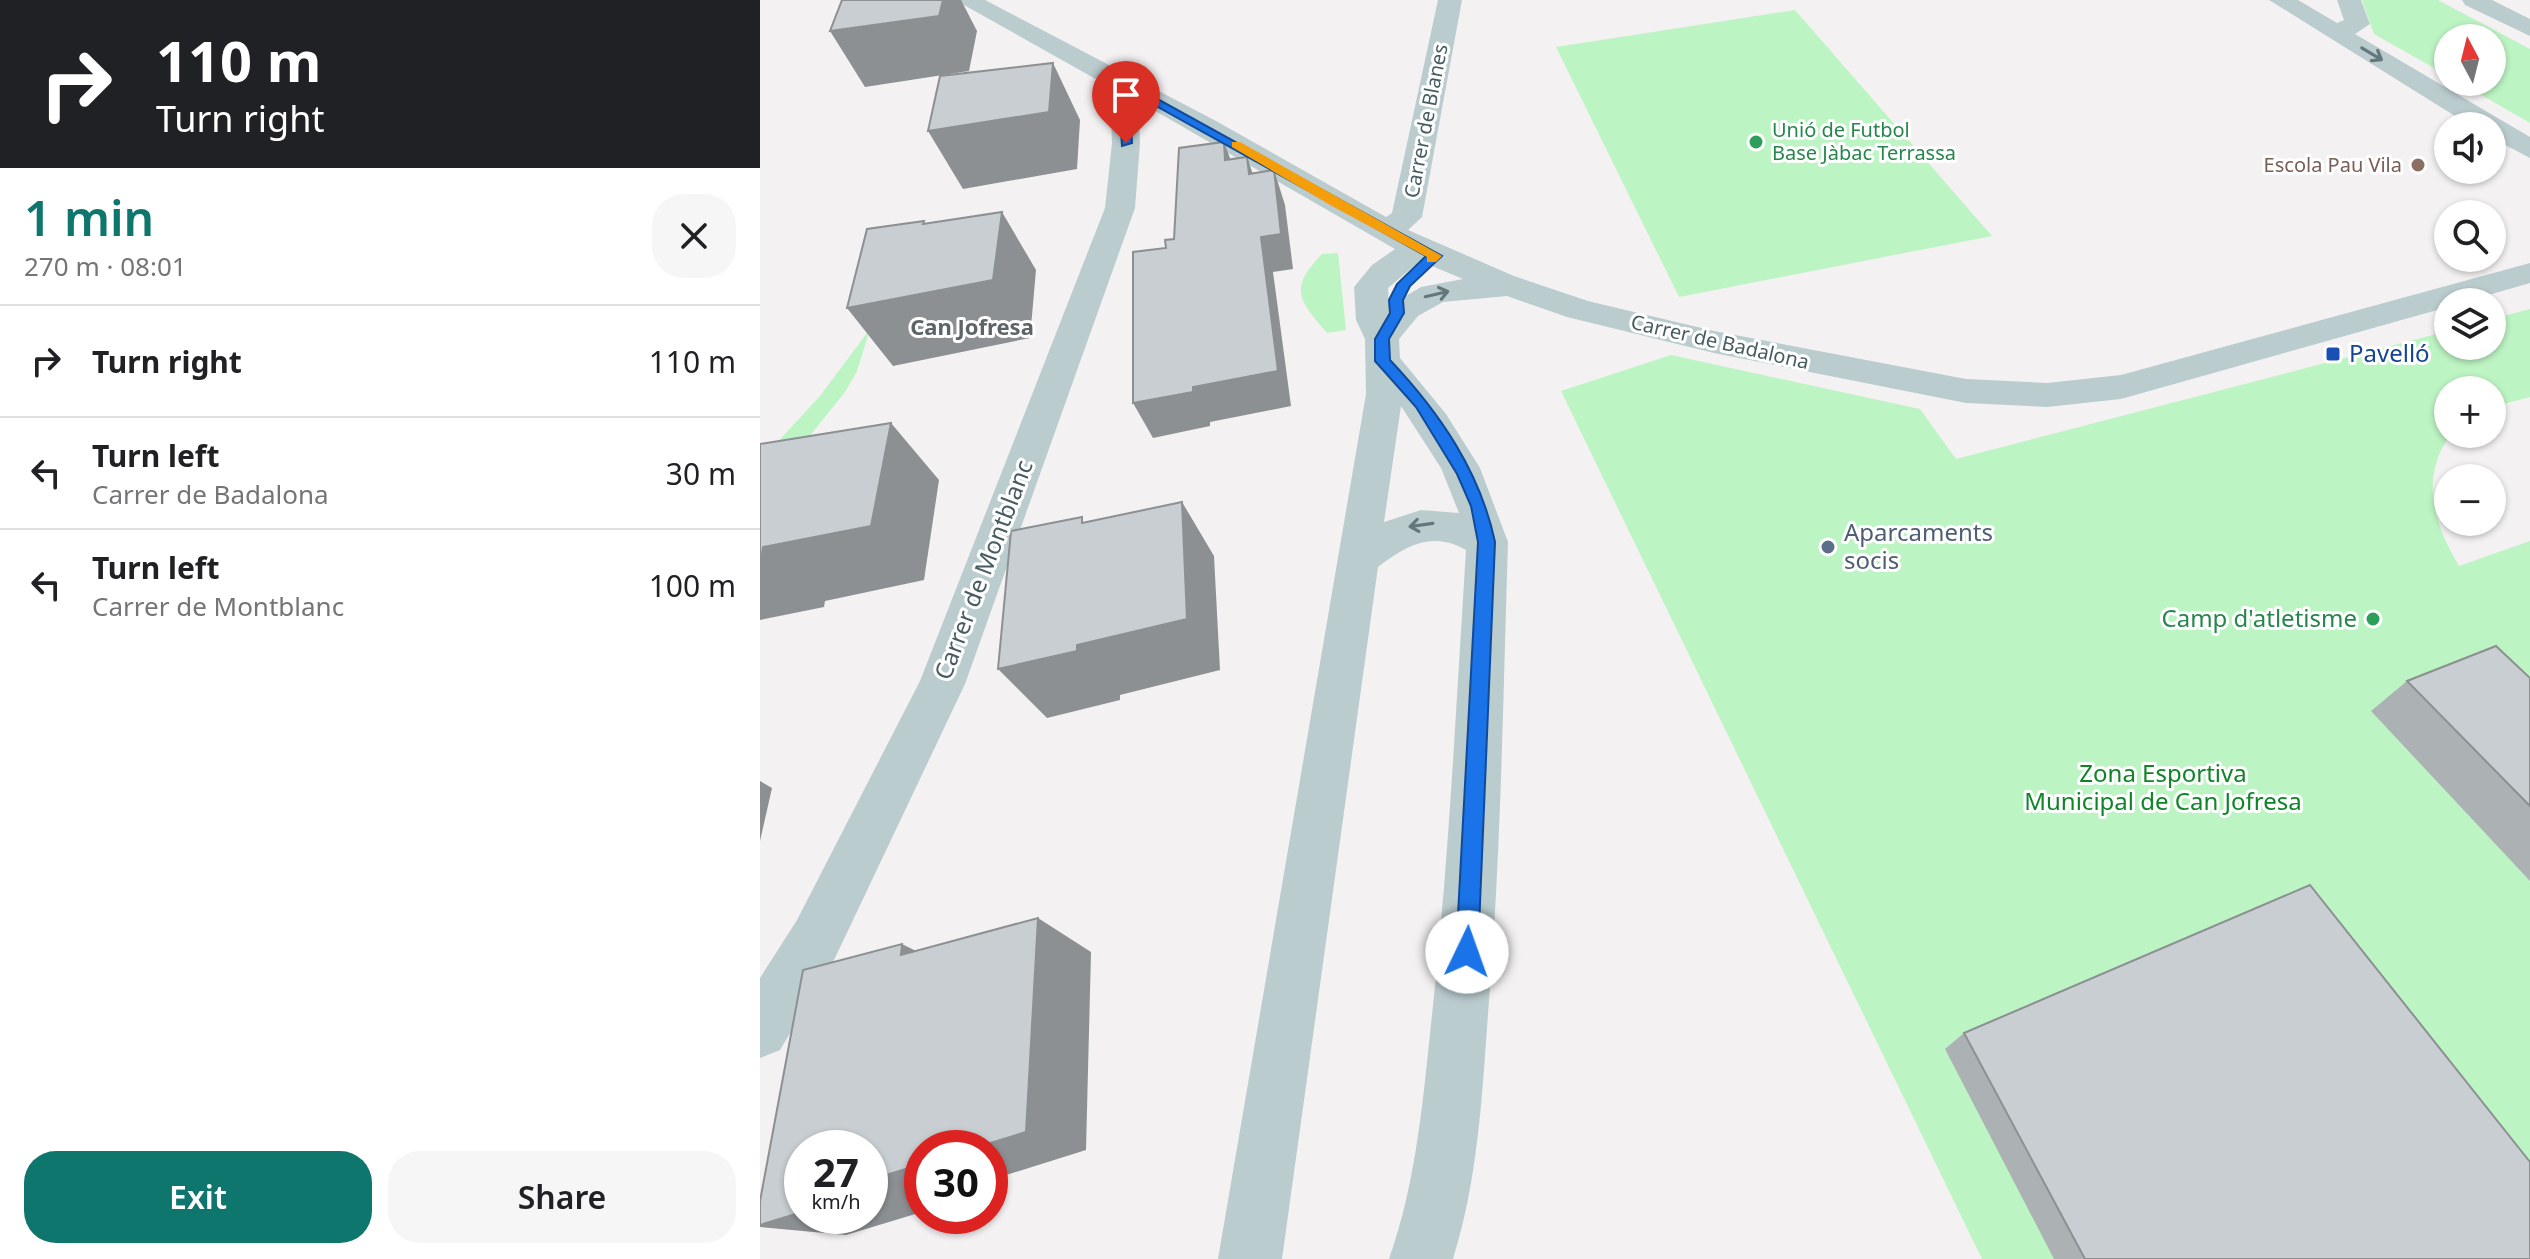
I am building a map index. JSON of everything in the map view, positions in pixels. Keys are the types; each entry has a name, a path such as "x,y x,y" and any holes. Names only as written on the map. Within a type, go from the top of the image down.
{"street":[{"name":"Carrer de Badalona","path":"967,0 1426,252 1512,287 1579,309 1714,342 1845,369 2006,395 2121,387 2530,273"},
{"name":"Carrer de Blanes","path":"1375,225 1407,217 1450,0"},
{"path":"2281,0 2469,112"},
{"path":"2335,32 2358,24 2349,0"},
{"path":"2474,0 2530,29"},
{"name":"Carrer de Montblanc","path":"760,1030 816,939 952,657 1120,208 1126,143 1123,83"},
{"path":"2506,134 2530,149"},
{"path":"1375,225 1360,238 1371,287 1373,320 1387,338 1465,473 1479,506 1487,542 1467,952 1448,1135 1428,1240 1421,1259"},
{"path":"1371,287 1384,272 1426,252"},
{"path":"1250,1259 1360,558 1384,394 1387,338 1396,300 1426,252"},
{"path":"1387,338 1413,301 1439,292 1512,287"},
{"path":"1360,558 1387,537 1417,524 1459,528 1487,542"}],"green space":[{"path":"2362,0 2438,0 2483,24 2434,24 2434,68 2374,34"},
{"name":"Unió de Futbol Base Jàbac Terrassa","path":"1795,10 1992,236 1679,297 1556,47"},
{"path":"2506,36 2530,49 2530,123 2483,96 2506,96"},
{"path":"1338,253 1346,330 1327,333 1304,303 1301,286 1304,276 1322,254"},
{"name":"Zona Esportiva Municipal de Can Jofresa","path":"2530,309 2530,397 2506,403 2506,376 2434,376 2434,448 2442,448 2434,464 2434,536 2444,536 2459,566 2530,541 2530,1259 1982,1259 1561,391 1671,355 1920,409 1956,459 2434,335 2434,360 2506,360 2506,315"},
{"path":"870,329 857,371 845,392 760,498 760,461 820,396"}],"building":[{"path":"842,0 943,0 939,16 830,31"},
{"path":"1053,63 1049,112 928,131 940,76"},
{"path":"1224,142 1225,160 1247,157 1249,174 1274,170 1281,234 1261,237 1278,371 1193,387 1193,392 1133,403 1133,252 1166,248 1165,240 1174,239 1179,148"},
{"path":"1002,212 993,280 847,308 867,229"},
{"path":"891,423 871,526 763,547 760,554 760,444"},
{"path":"1182,502 1187,619 1077,645 1077,651 998,669 1011,531 1082,517 1082,523"},
{"path":"2496,646 2530,678 2530,806 2407,681"},
{"path":"2310,885 2530,1162 2530,1259 2085,1259 1964,1033"},
{"path":"1038,918 1026,1132 1008,1138 1008,1130 904,1130 904,1170 888,1174 888,1130 784,1130 784,1218 760,1225 760,1201 803,970 902,944 901,955"}],"slow traffic":[{"path":"1236,145 1336,204 1435,256 1432,259"}],"place":[{"name":"Unió de Futbol Base Jàbac Terrassa","path":"1756,142"},
{"name":"Escola Pau Vila","path":"2418,165"},
{"name":"Pavelló","path":"2333,354"},
{"name":"Aparcaments socis","path":"1828,547"},
{"name":"Camp d'atletisme","path":"2373,619"}],"district":[{"name":"Can Jofresa","path":"972,327"}],"route":[{"path":"1126,143 1123,83 1206,127 1336,204 1435,256 1404,284 1396,300 1397,313 1382,339 1383,361 1422,403 1465,473 1479,506 1487,542 1467,952"}]}
